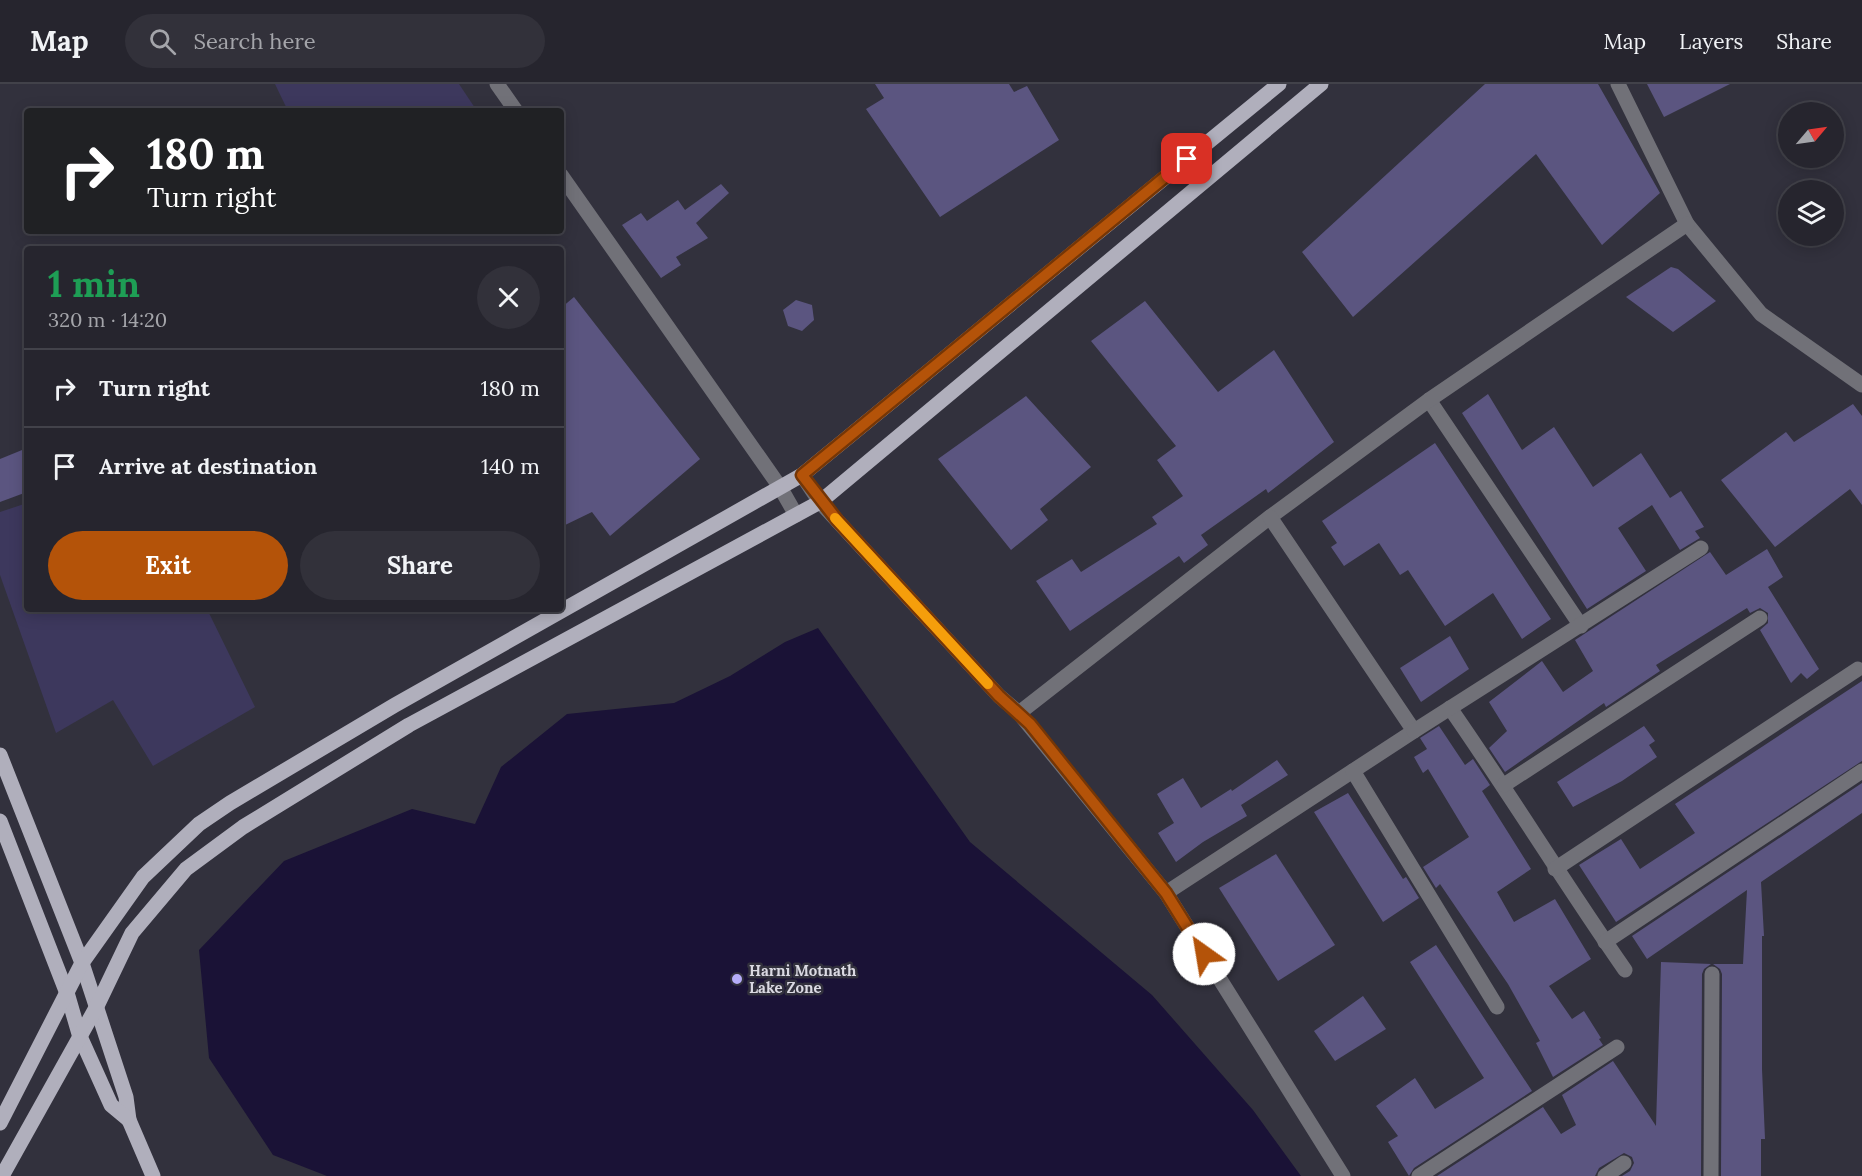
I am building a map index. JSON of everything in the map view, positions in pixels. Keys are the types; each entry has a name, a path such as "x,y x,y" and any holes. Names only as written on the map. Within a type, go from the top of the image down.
{"main road":[{"path":"564,609 802,475 1279,84"},
{"path":"2,1176 79,1034 97,1006 132,933 186,869 243,826 409,725 820,502 1321,84"},
{"path":"0,1123 68,996 82,963 143,877 199,824 230,803 395,705 559,612"},
{"path":"0,755 82,963 126,1097 129,1120 153,1176"},
{"path":"0,822 68,996 79,1034 111,1105 129,1120"}],"street":[{"path":"497,84 514,108"},
{"path":"1618,84 1687,224 1761,314 1862,385"},
{"path":"564,179 780,487 796,515"},
{"path":"1019,713 1270,517 1429,400 1687,224"},
{"path":"1429,400 1581,626"},
{"path":"802,475 820,502 999,696 1019,713 1166,893 1343,1176"},
{"path":"1270,517 1414,731"},
{"path":"1166,893 1701,548"},
{"path":"1504,785 1760,618"},
{"path":"1555,869 1858,669"},
{"path":"1450,708 1504,785 1555,869 1625,970"},
{"path":"1353,771 1497,1007"},
{"path":"1605,942 1862,771"},
{"path":"1711,1176 1712,974"},
{"path":"1419,1176 1617,1047"},
{"path":"1605,1176 1624,1163"}],"shaded area":[{"path":"275,84 459,84 475,108 287,108"},
{"path":"24,504 24,612 208,612 255,707 153,766 113,700 56,733 0,575 0,512"},
{"path":"818,628 970,842 1152,995 1253,1110 1301,1176 327,1176 273,1155 209,1058 199,950 284,861 412,809 475,824 501,767 567,714 674,703 730,676 785,642"}],"building":[{"path":"875,84 1009,84 1014,92 1027,86 1059,140 940,217 866,109 884,98"},
{"path":"1485,84 1598,84 1660,193 1602,245 1536,154 1353,317 1302,252"},
{"path":"1647,84 1730,84 1664,117"},
{"path":"721,184 729,193 696,223 708,238 676,257 681,265 661,278 622,225 641,213 647,221 678,200 685,210"},
{"path":"1671,267 1678,269 1716,301 1673,332 1626,297"},
{"path":"574,297 700,459 610,536 592,512 564,526 564,305"},
{"path":"796,300 812,305 814,320 802,331 788,326 783,310"},
{"path":"1145,301 1218,392 1274,350 1334,442 1268,493 1266,489 1201,535 1208,545 1184,563 1179,556 1070,631 1036,581 1072,559 1081,572 1157,524 1152,517 1183,496 1157,460 1176,446 1091,341"},
{"path":"1488,394 1522,450 1554,427 1593,487 1641,453 1670,498 1681,491 1704,527 1695,531 1700,538 1680,550 1652,505 1618,528 1646,571 1587,609 1462,413"},
{"path":"1026,396 1091,467 1040,509 1048,520 1011,550 938,459"},
{"path":"1853,404 1862,416 1862,505 1850,489 1775,547 1721,480 1786,432 1794,442"},
{"path":"1435,443 1551,619 1522,639 1493,593 1445,626 1408,570 1400,575 1379,543 1344,566 1331,547 1337,543 1322,521"},
{"path":"24,449 24,493 0,502 0,459"},
{"path":"1767,549 1783,577 1768,587 1819,669 1807,679 1801,673 1791,683 1760,630 1768,623 1768,613 1760,608 1750,613 1747,608 1656,665 1660,671 1606,707 1604,703 1505,772 1489,748 1507,731 1489,702 1542,661 1563,692 1593,671 1575,640 1710,552 1726,575"},
{"path":"1450,636 1469,669 1421,702 1400,668"},
{"path":"1862,681 1862,761 1616,922 1579,865 1621,839 1640,869 1695,833 1675,804"},
{"path":"1439,726 1465,765 1473,759 1490,785 1482,791 1531,869 1497,892 1514,922 1555,899 1591,959 1549,986 1572,1019 1584,1011 1603,1045 1553,1077 1536,1043 1540,1041 1508,984 1440,884 1436,888 1423,867 1469,837 1428,769 1423,773 1414,757 1427,749 1420,738"},
{"path":"1644,726 1655,741 1649,745 1657,757 1622,781 1573,807 1557,782"},
{"path":"1277,760 1288,775 1241,805 1247,816 1203,842 1176,862 1158,833 1174,823 1157,794 1183,778 1201,808 1231,789 1232,791"},
{"path":"1862,783 1862,813 1761,882 1764,936 1762,936 1762,1069 1765,1139 1761,1139 1761,1176 1721,1176 1722,974 1720,969 1713,964 1743,964 1747,890 1647,959 1632,936"},
{"path":"1348,793 1403,879 1406,877 1419,898 1383,922 1314,812"},
{"path":"1276,854 1335,945 1278,981 1219,888"},
{"path":"1436,945 1532,1091 1414,1168 1409,1176 1388,1142 1398,1136 1376,1106 1415,1078 1435,1109 1484,1078 1410,962"},
{"path":"1661,962 1711,964 1704,969 1702,974 1701,1176 1622,1176 1630,1171 1634,1163 1632,1157 1624,1153 1599,1168 1595,1176 1437,1176 1543,1107 1561,1134 1576,1125 1562,1095 1613,1061 1656,1126"},
{"path":"1363,996 1386,1029 1335,1061 1314,1031"}],"slow traffic":[{"path":"835,518 988,684"}],"place":[{"name":"Harni Motnath Lake Zone","path":"737,979"}],"route":[{"path":"1187,159 802,475 820,502 999,696 1030,724 1166,893 1204,954"}]}
